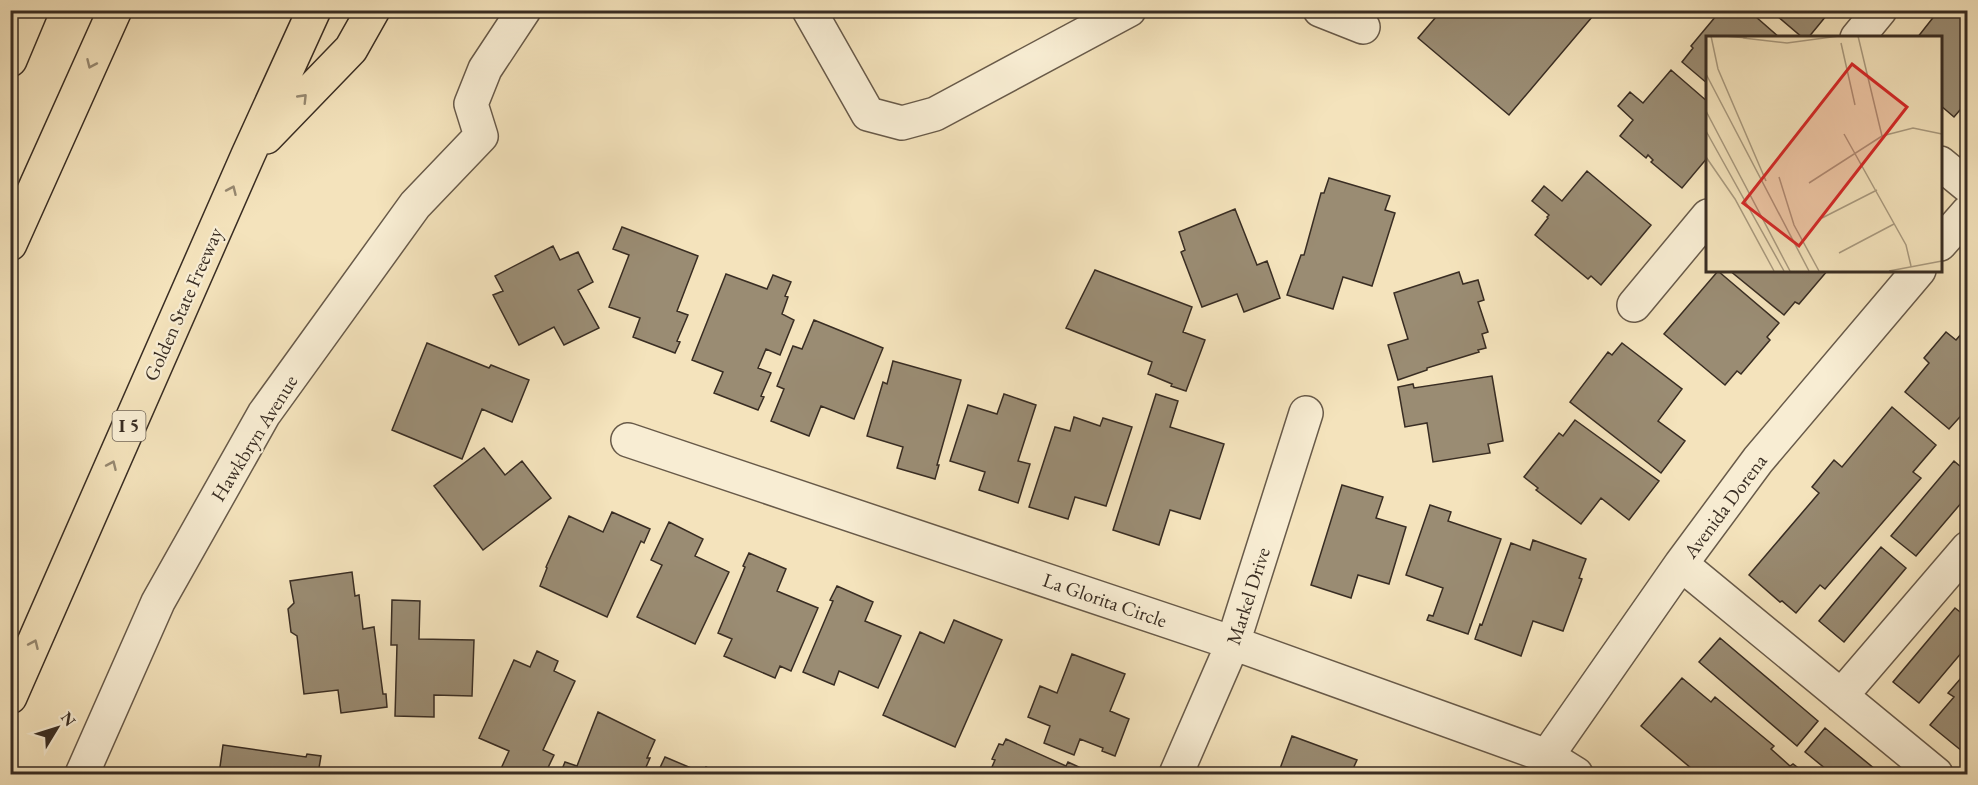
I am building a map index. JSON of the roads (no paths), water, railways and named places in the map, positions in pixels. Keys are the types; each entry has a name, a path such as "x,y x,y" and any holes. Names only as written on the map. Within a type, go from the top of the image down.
{"highway":[{"path":"10,60 31,10"},
{"path":"10,244 115,10"},
{"name":"Golden State Freeway","path":"10,698 248,155 315,10"},
{"path":"248,155 351,49 373,10"}],"street":[{"name":"Hawkbryn Avenue","path":"82,774 158,602 264,414 415,205 480,136 471,104 485,69 524,10"},
{"path":"809,10 868,114 902,123 934,114 1129,10"},
{"path":"1320,10 1363,27"},
{"path":"1859,36 1880,10"},
{"path":"1942,164 1968,186"},
{"path":"1942,243 1968,212"},
{"path":"1634,305 1706,218"},
{"name":"Avenida Dorena","path":"1547,756 1681,564 1758,460 1917,272"},
{"name":"Markel Drive","path":"1176,774 1233,644 1306,413"},
{"name":"La Glorita Circle","path":"628,440 1233,644 1547,756 1576,774"},
{"path":"1841,696 1968,548"},
{"path":"1681,564 1936,774"}]}
